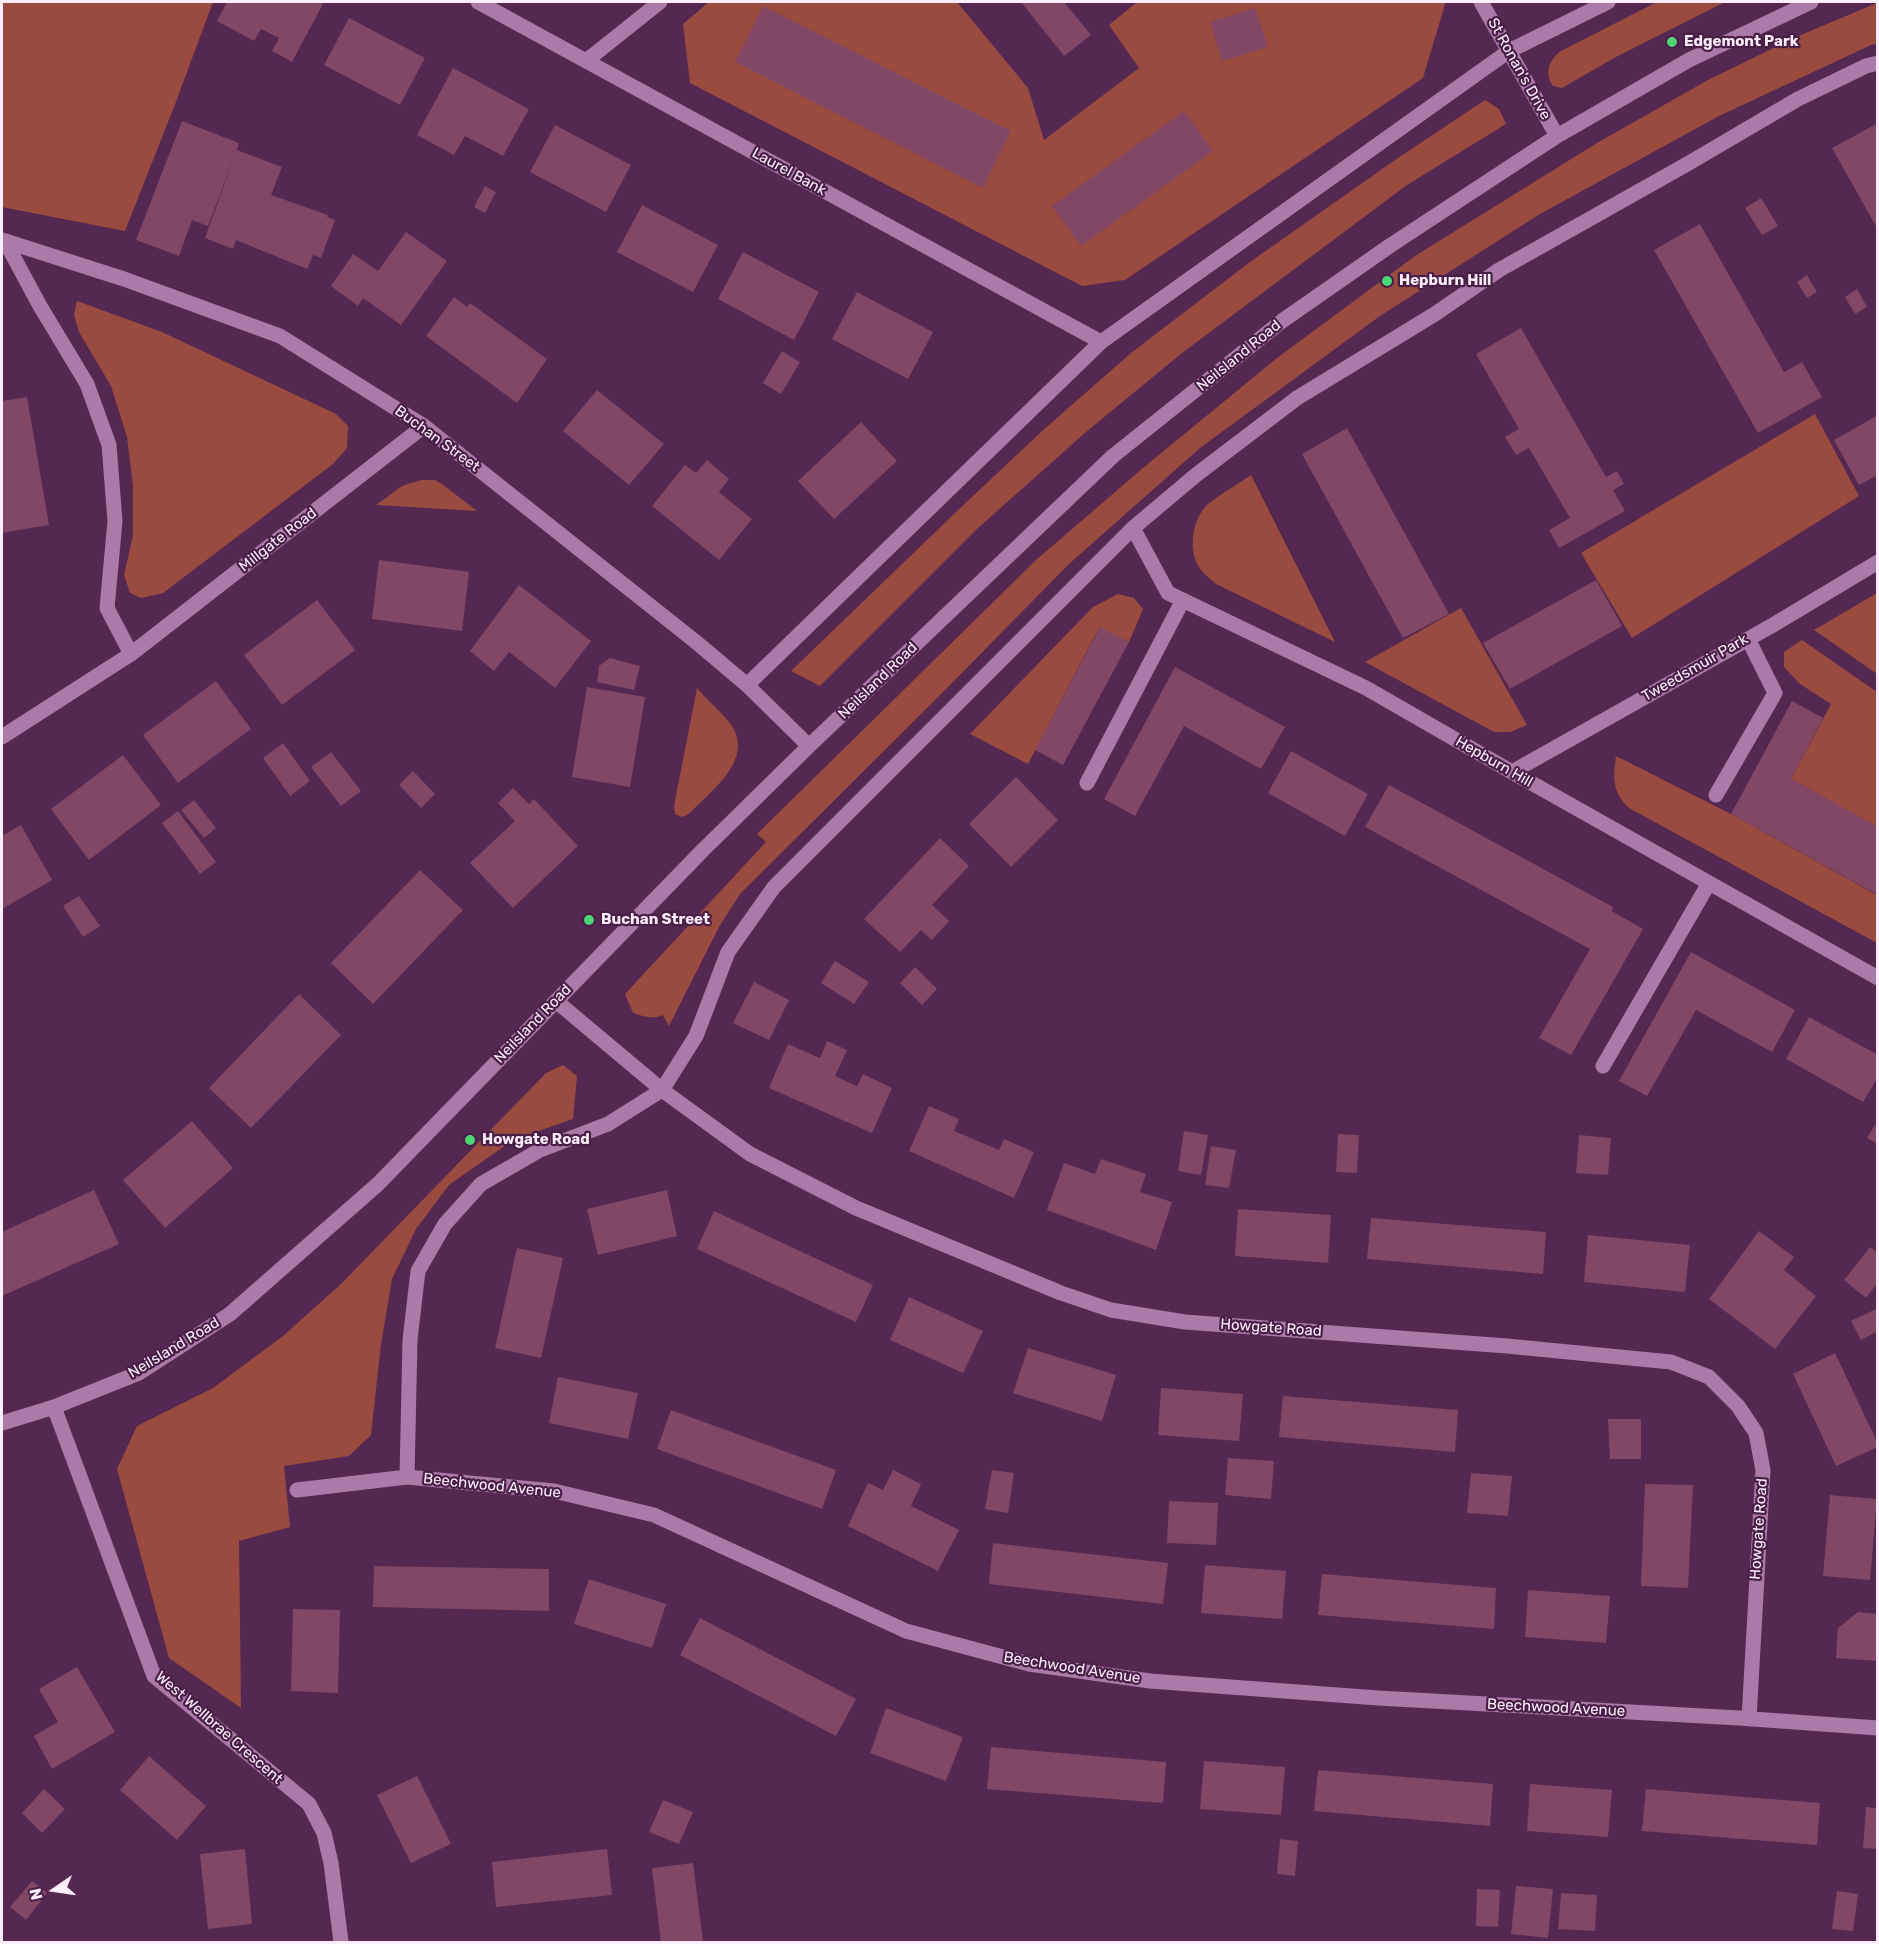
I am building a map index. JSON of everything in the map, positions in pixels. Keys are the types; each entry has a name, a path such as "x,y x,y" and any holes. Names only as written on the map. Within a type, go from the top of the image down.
{"street":[{"name":"Laurel Bank","path":"478,2 1101,342"},
{"path":"586,61 660,2"},
{"name":"St Ronan's Drive","path":"1481,2 1557,136"},
{"path":"747,685 1101,342 1509,51 1608,2"},
{"name":"Neilsland Road","path":"2,1423 54,1407 139,1373 230,1314 378,1184 703,850 1113,456 1282,321 1409,233 1557,136 1689,60 1811,2"},
{"path":"407,1477 410,1340 418,1271 445,1224 481,1184 540,1150 608,1124 662,1090 696,1036 728,952 774,887 1133,528 1196,475 1297,398 1435,314 1499,270 1798,99 1866,66 1878,63"},
{"path":"3,240 87,384 109,445 115,521 107,608 131,654"},
{"name":"Buchan Street","path":"3,240 124,279 280,336 424,426 696,642 747,685 809,746"},
{"name":"Millgate Road","path":"2,737 131,654 424,426"},
{"name":"Hepburn Hill","path":"1133,528 1168,593 1366,687 1878,978"},
{"name":"Tweedsmuir Park","path":"1512,772 1748,639 1878,562"},
{"path":"1087,783 1183,600"},
{"path":"1716,795 1775,693 1748,639"},
{"path":"1603,1066 1709,883"},
{"name":"Howgate Road","path":"556,1001 662,1090 750,1154 856,1208 1061,1293 1111,1310 1185,1323 1507,1346 1671,1362 1709,1377 1738,1406 1756,1433 1763,1470 1749,1719"},
{"name":"West Wellbrae Crescent","path":"54,1407 154,1676 309,1804 324,1833 331,1863 341,1942"},
{"name":"Beechwood Avenue","path":"297,1490 407,1477 554,1491 654,1515 906,1631 1029,1664 1150,1680 1366,1697 1878,1728"}],"shaded area":[{"path":"2,2 213,2 125,231 2,207"},
{"path":"709,2 957,2 1028,88 1044,140 1139,68 1109,25 1137,2 1444,2 1445,4 1423,78 1125,280 1082,286 690,83 683,24"},
{"path":"1657,2 1725,2 1614,58 1562,88 1553,86 1548,72 1559,52"},
{"path":"1877,3 1877,44 1719,116 1540,214 1380,316 1200,448 1069,564 740,894 719,927 669,1026 663,1015 652,1017 633,1013 625,994 766,842 757,834 1036,560 1277,358 1415,256 1597,143 1708,80 1796,37"},
{"path":"1485,100 1499,109 1506,124 1407,185 1182,353 1086,432 978,528 820,686 791,671 1041,432 1131,353 1250,262"},
{"path":"77,301 162,332 336,414 348,426 347,448 333,464 163,593 141,598 130,593 124,575 133,535 133,486 127,437 111,386 79,332 74,315"},
{"path":"1815,414 1859,496 1632,638 1581,553"},
{"path":"1251,475 1335,642 1216,584 1199,567 1193,543 1198,518 1207,505"},
{"path":"421,480 435,480 477,511 376,505 402,486"},
{"path":"1877,593 1877,674 1814,630"},
{"path":"1118,594 1134,598 1143,609 1129,642 1099,628 1028,764 970,734 1093,607"},
{"path":"1461,608 1527,725 1510,732 1494,732 1365,662"},
{"path":"1802,640 1877,692 1877,827 1791,779 1831,704 1800,684 1784,667 1784,652"},
{"path":"697,688 729,722 736,735 738,748 735,761 719,784 689,814 682,817 675,814 674,806"},
{"path":"1616,756 1731,814 1877,895 1877,943 1629,808 1619,796 1615,784"},
{"path":"563,1065 577,1076 573,1119 513,1140 449,1185 416,1229 392,1279 381,1344 371,1435 349,1456 284,1466 290,1527 239,1541 241,1708 169,1658 117,1469 137,1426 213,1388 283,1336 340,1285 546,1073"}],"building":[{"path":"227,2 324,2 292,62 272,51 279,38 261,29 254,41 217,21"},
{"path":"1021,2 1064,2 1091,35 1064,56"},
{"path":"763,6 1011,131 983,188 735,62"},
{"path":"1255,8 1268,47 1222,61 1210,22"},
{"path":"349,18 425,58 400,105 324,65"},
{"path":"453,68 529,109 503,156 465,136 454,155 417,135"},
{"path":"1184,111 1213,151 1081,246 1052,206"},
{"path":"182,121 239,143 237,150 282,167 271,195 328,215 327,217 335,220 321,258 313,255 307,269 236,240 233,249 205,238 235,155 208,226 192,220 179,256 136,240"},
{"path":"1878,123 1878,230 1832,148"},
{"path":"555,125 631,165 606,212 530,172"},
{"path":"485,186 496,192 485,213 474,207"},
{"path":"1761,198 1778,226 1762,235 1745,208"},
{"path":"642,205 718,245 693,292 617,252"},
{"path":"1700,224 1784,372 1802,362 1822,397 1758,433 1654,250"},
{"path":"406,232 447,261 401,325 363,298 358,306 331,286 353,254 378,271"},
{"path":"743,252 819,292 794,340 718,299"},
{"path":"1807,275 1817,292 1807,298 1797,282"},
{"path":"1857,289 1867,307 1855,314 1845,297"},
{"path":"857,292 933,332 908,379 832,339"},
{"path":"454,297 467,307 470,303 547,359 517,403 426,336"},
{"path":"1521,328 1606,477 1617,471 1624,484 1613,490 1625,511 1559,548 1549,530 1570,518 1529,448 1516,455 1505,437 1519,429 1476,354"},
{"path":"782,351 800,362 781,394 763,383"},
{"path":"597,390 664,444 629,485 563,431"},
{"path":"27,397 49,525 2,533 2,401"},
{"path":"1878,415 1878,475 1859,485 1834,440"},
{"path":"861,422 897,461 834,519 798,481"},
{"path":"1347,428 1449,614 1403,638 1302,454"},
{"path":"707,460 729,479 719,492 752,519 719,560 652,506 685,465 696,473"},
{"path":"379,560 469,572 462,631 372,619"},
{"path":"1596,580 1622,626 1510,689 1483,643"},
{"path":"519,585 591,641 555,688 509,652 494,671 470,651"},
{"path":"317,600 355,650 282,705 244,655"},
{"path":"1100,627 1129,642 1063,765 1035,750"},
{"path":"610,658 640,666 634,690 597,682 599,666"},
{"path":"1175,667 1285,727 1261,769 1184,726 1135,816 1104,799"},
{"path":"216,681 251,729 178,783 143,735"},
{"path":"587,687 645,697 630,787 572,777"},
{"path":"1792,701 1823,718 1791,779 1878,827 1878,895 1731,814"},
{"path":"283,743 310,781 290,796 263,758"},
{"path":"1291,751 1368,794 1345,836 1268,793"},
{"path":"331,752 361,791 341,806 311,767"},
{"path":"123,755 161,805 89,860 51,809"},
{"path":"413,771 435,794 421,808 399,785"},
{"path":"1016,777 1058,820 1011,867 969,824"},
{"path":"1389,785 1613,907 1612,911 1643,929 1571,1055 1539,1038 1590,949 1365,827"},
{"path":"513,788 529,804 534,799 578,846 513,908 470,863 515,821 498,803"},
{"path":"194,800 216,828 204,838 181,810"},
{"path":"178,811 216,862 200,874 162,823"},
{"path":"21,825 52,880 2,909 2,836"},
{"path":"940,838 969,866 932,905 949,921 932,940 921,930 900,952 864,919"},
{"path":"420,870 463,910 373,1004 331,963"},
{"path":"79,896 100,926 83,937 63,906"},
{"path":"1691,952 1795,1010 1772,1052 1696,1010 1647,1096 1619,1081"},
{"path":"835,961 869,982 854,1004 821,983"},
{"path":"915,967 937,989 922,1005 900,983"},
{"path":"754,982 789,1000 769,1040 733,1023"},
{"path":"299,994 341,1035 251,1128 209,1088"},
{"path":"1809,1017 1878,1055 1878,1077 1863,1102 1786,1059"},
{"path":"827,1041 847,1050 835,1076 857,1086 863,1074 892,1088 872,1133 769,1088 788,1044 820,1058"},
{"path":"929,1106 959,1119 954,1131 999,1150 1004,1139 1034,1152 1014,1198 909,1151"},
{"path":"1878,1120 1878,1144 1867,1138"},
{"path":"192,1121 233,1168 165,1228 123,1180"},
{"path":"1184,1131 1208,1135 1201,1175 1178,1171"},
{"path":"1338,1134 1359,1135 1357,1173 1336,1172"},
{"path":"1579,1135 1611,1138 1608,1175 1576,1173"},
{"path":"1211,1146 1236,1150 1229,1188 1205,1185"},
{"path":"1101,1159 1146,1174 1140,1192 1172,1202 1156,1250 1047,1210 1064,1163 1095,1174"},
{"path":"94,1190 119,1244 2,1296 2,1232"},
{"path":"667,1190 677,1236 598,1255 587,1209"},
{"path":"1238,1209 1331,1215 1328,1263 1235,1256"},
{"path":"714,1211 873,1285 856,1322 697,1249"},
{"path":"1371,1218 1546,1232 1543,1274 1367,1259"},
{"path":"1759,1231 1794,1257 1784,1270 1816,1296 1775,1349 1709,1299"},
{"path":"1588,1235 1690,1245 1685,1292 1584,1282"},
{"path":"1870,1247 1878,1253 1878,1282 1866,1298 1844,1280"},
{"path":"517,1248 563,1258 541,1358 495,1348"},
{"path":"909,1297 983,1331 963,1373 890,1340"},
{"path":"1878,1308 1878,1331 1861,1340 1851,1321"},
{"path":"1028,1348 1116,1375 1102,1421 1013,1393"},
{"path":"1835,1353 1878,1444 1878,1447 1836,1466 1793,1374"},
{"path":"558,1377 638,1393 628,1439 549,1423"},
{"path":"1161,1388 1243,1394 1239,1441 1158,1435"},
{"path":"1283,1396 1458,1410 1455,1452 1279,1437"},
{"path":"671,1410 836,1470 822,1509 657,1449"},
{"path":"1608,1419 1641,1419 1641,1459 1610,1459"},
{"path":"1228,1458 1274,1461 1271,1499 1225,1495"},
{"path":"893,1470 921,1484 911,1506 959,1530 938,1571 848,1526 868,1483 883,1490"},
{"path":"992,1470 1014,1473 1008,1513 985,1509"},
{"path":"1471,1473 1512,1476 1508,1516 1467,1513"},
{"path":"1645,1484 1693,1485 1688,1588 1641,1586"},
{"path":"1830,1495 1877,1499 1870,1580 1823,1576"},
{"path":"1169,1501 1218,1503 1216,1545 1167,1543"},
{"path":"993,1543 1168,1563 1163,1604 989,1584"},
{"path":"1205,1565 1286,1571 1282,1619 1201,1613"},
{"path":"374,1566 549,1569 549,1611 373,1607"},
{"path":"1322,1574 1496,1588 1494,1629 1318,1615"},
{"path":"589,1579 666,1604 652,1648 574,1624"},
{"path":"1528,1590 1610,1596 1606,1643 1525,1637"},
{"path":"293,1609 340,1610 338,1693 291,1691"},
{"path":"1858,1612 1878,1614 1878,1661 1836,1658 1838,1628"},
{"path":"700,1618 856,1699 836,1736 680,1655"},
{"path":"77,1667 115,1732 52,1769 34,1736 58,1722 39,1689"},
{"path":"886,1708 963,1737 946,1781 870,1753"},
{"path":"991,1747 1166,1762 1163,1803 987,1789"},
{"path":"149,1756 206,1806 177,1840 120,1790"},
{"path":"1204,1761 1285,1767 1281,1815 1200,1809"},
{"path":"1318,1770 1493,1784 1490,1826 1314,1811"},
{"path":"417,1776 451,1844 411,1863 377,1795"},
{"path":"1530,1784 1612,1790 1608,1837 1527,1831"},
{"path":"44,1789 65,1809 42,1833 22,1813"},
{"path":"1646,1789 1820,1803 1817,1845 1642,1831"},
{"path":"663,1800 693,1812 679,1844 649,1832"},
{"path":"1866,1807 1878,1808 1878,1849 1863,1848"},
{"path":"1280,1839 1298,1841 1295,1876 1277,1874"},
{"path":"245,1849 252,1924 208,1929 200,1854"},
{"path":"607,1849 612,1895 496,1907 492,1862"},
{"path":"693,1863 703,1942 661,1942 652,1868"},
{"path":"32,1881 47,1893 26,1920 10,1907"},
{"path":"1516,1886 1553,1889 1548,1938 1511,1934"},
{"path":"1477,1889 1500,1890 1498,1927 1476,1926"},
{"path":"1837,1891 1858,1894 1853,1931 1832,1929"},
{"path":"1561,1893 1597,1895 1595,1931 1558,1929"}],"place":[{"name":"Edgemont Park","path":"1672,42"},
{"name":"Hepburn Hill","path":"1387,281"},
{"name":"Buchan Street","path":"589,920"},
{"name":"Howgate Road","path":"470,1140"}]}
